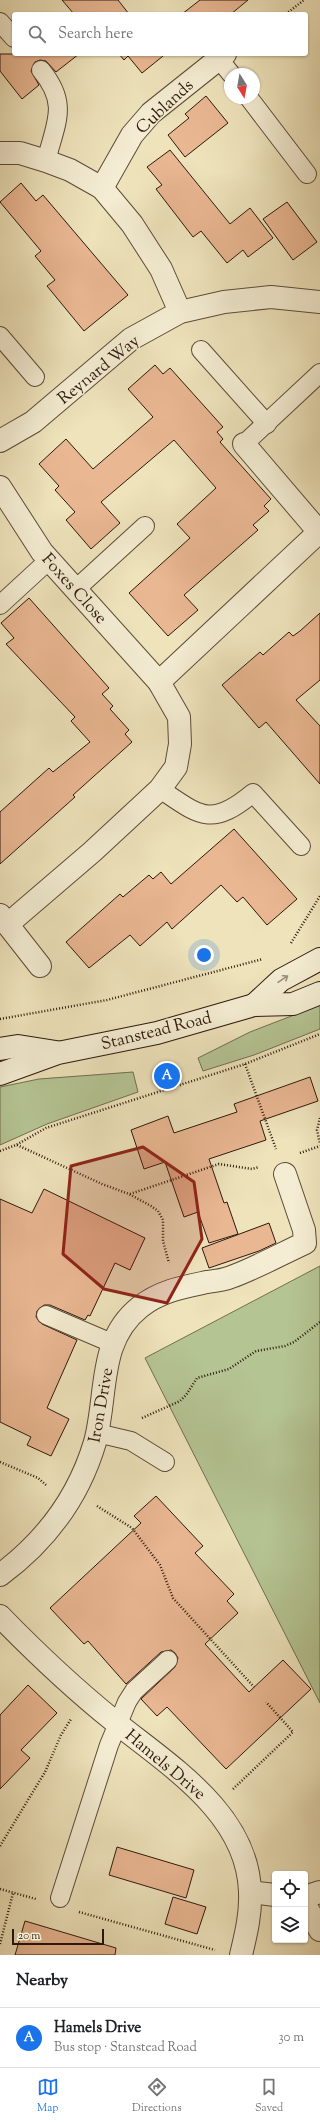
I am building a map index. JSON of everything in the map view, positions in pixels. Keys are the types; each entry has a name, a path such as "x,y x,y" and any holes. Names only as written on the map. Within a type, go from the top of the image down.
{"street":[{"name":"Cublands","path":"102,188 132,135 151,113 225,62"},
{"path":"0,153 20,153 46,161 70,170 102,188 132,224 161,269 180,312"},
{"name":"Reynard Way","path":"0,441 32,422 131,339 180,312 224,302 271,297 320,302"},
{"path":"159,682 320,532 244,444"},
{"name":"Foxes Close","path":"0,487 49,560 159,682 179,717 180,744 176,767 160,789 92,852 4,920 40,966"},
{"name":"Stanstead Road","path":"254,1005 281,980 320,959"},
{"name":"Stanstead Road","path":"0,1074 58,1053 157,1033 254,1005 293,1004 320,993"},
{"name":"Stanstead Road","path":"0,1049 18,1046 58,1053"},
{"name":"Iron Drive","path":"0,1575 17,1562 56,1522 75,1492 97,1433 102,1405 103,1380 114,1344 119,1333 138,1308 154,1297 176,1288 230,1278 305,1243 304,1230 282,1167"},
{"name":"Hamels Drive","path":"0,1616 38,1655 84,1696 164,1761 214,1807 236,1840 248,1874 250,1892 249,1924 241,1955"},
{"path":"250,1892 272,1895"},
{"path":"308,1896 320,1892"},
{"path":"306,1907 320,1930"}],"lane":[{"path":"0,22 12,36"},
{"path":"41,70 52,84 58,97 58,112 46,161"},
{"path":"254,104 307,174"},
{"path":"0,336 35,377"},
{"path":"201,350 267,424"},
{"path":"244,444 320,373"},
{"path":"76,589 145,526"},
{"path":"0,605 49,560"},
{"path":"160,789 196,813 217,816 236,807 253,794 301,846"},
{"path":"46,1315 114,1344"},
{"path":"97,1433 131,1441 165,1462"},
{"path":"58,1903 118,1724 134,1691 168,1660"}],"path":[{"path":"289,12 304,0"},
{"path":"285,947 291,943 320,896"},
{"path":"0,1019 107,1000 265,958"},
{"path":"0,1151 16,1145 46,1128 245,1064 320,1034"},
{"path":"245,1064 282,1167"},
{"path":"130,1194 219,1164 252,1169 282,1167 320,1145 317,1130 320,1118"},
{"path":"16,1145 102,1184 130,1194 158,1211 163,1220 164,1241 176,1288"},
{"path":"131,1441 133,1422 180,1401 186,1395 197,1378 229,1369 256,1351 285,1346 294,1342 320,1322"},
{"path":"0,1462 38,1478 52,1490 75,1492 132,1528 160,1566 173,1598 254,1688"},
{"path":"0,1846 45,1772 61,1735 84,1696"},
{"path":"214,1807 293,1732 266,1702"},
{"path":"0,1889 58,1903 218,1951"},
{"path":"0,1944 13,1893"}],"highlighted area":[{"path":"143,1147 194,1182 202,1239 167,1303 104,1289 63,1254 71,1166"}],"green space":[{"path":"320,1005 320,1029 254,1055 203,1071 198,1058 250,1032"},
{"path":"133,1072 138,1092 47,1124 0,1145 0,1087 39,1079"},
{"path":"320,1266 320,1703 145,1358"}],"building":[{"path":"62,0 118,0 127,12 72,12"},
{"path":"200,0 248,0 233,12 185,12"},
{"path":"0,54 12,54 12,56 76,56 56,72 46,61 40,60 35,62 31,71 39,85 22,99 0,71"},
{"path":"121,56 128,56 124,60"},
{"path":"128,56 163,56 142,73"},
{"path":"206,96 228,123 185,157 168,135 189,118 185,114"},
{"path":"170,150 230,224 250,208 273,238 248,257 243,250 227,263 201,231 193,237 156,189 162,185 147,167"},
{"path":"21,183 36,201 43,195 128,295 84,331 47,286 55,280 35,256 41,251 0,202"},
{"path":"287,202 317,242 293,260 263,219"},
{"path":"155,365 163,374 170,368 223,427 217,432 223,439 220,442 271,499 264,506 269,511 253,525 258,530 184,595 198,610 168,636 129,593 190,538 177,524 216,488 174,440 101,502 120,523 91,549 66,520 75,512 55,490 59,486 39,464 66,439 93,469 153,417 128,389"},
{"path":"29,598 109,688 102,694 113,706 110,709 129,730 125,734 132,742 73,795 75,797 0,864 0,812 49,768 53,772 90,742 71,721 75,717 6,644 14,638 1,623"},
{"path":"320,613 320,680 296,700 320,726 320,784 266,722 259,728 222,685 260,652 263,655 289,632 293,636"},
{"path":"234,829 297,899 267,925 243,897 237,902 221,885 172,929 167,922 140,946 130,935 89,968 66,942 120,894 123,897 149,875 153,879 161,872 171,884"},
{"path":"310,1077 318,1101 260,1121 266,1140 209,1159 224,1203 227,1202 238,1234 209,1243 198,1212 184,1217 165,1162 144,1169 131,1130 168,1116 174,1133 237,1112 234,1104"},
{"path":"44,1189 145,1238 130,1270 115,1263 90,1316 88,1315 85,1320 50,1305 44,1305 37,1311 36,1317 42,1324 77,1340 47,1408 69,1419 51,1456 27,1445 31,1437 0,1422 0,1199 32,1213"},
{"path":"269,1223 276,1243 259,1251 209,1268 202,1248"},
{"path":"156,1496 203,1546 195,1553 234,1594 227,1601 238,1613 205,1644 249,1692 283,1660 311,1689 226,1769 167,1707 157,1716 141,1699 175,1667 178,1658 175,1653 171,1650 161,1652 126,1684 88,1641 84,1644 50,1608 141,1523 134,1516"},
{"path":"28,1685 57,1713 21,1750 30,1758 0,1789 0,1715"},
{"path":"117,1847 194,1870 186,1898 109,1875"},
{"path":"173,1897 206,1907 197,1934 165,1924"},
{"path":"25,1921 116,1948 115,1955 15,1955"}],"place":[{"name":"Hamels Drive","path":"167,1076"}]}
